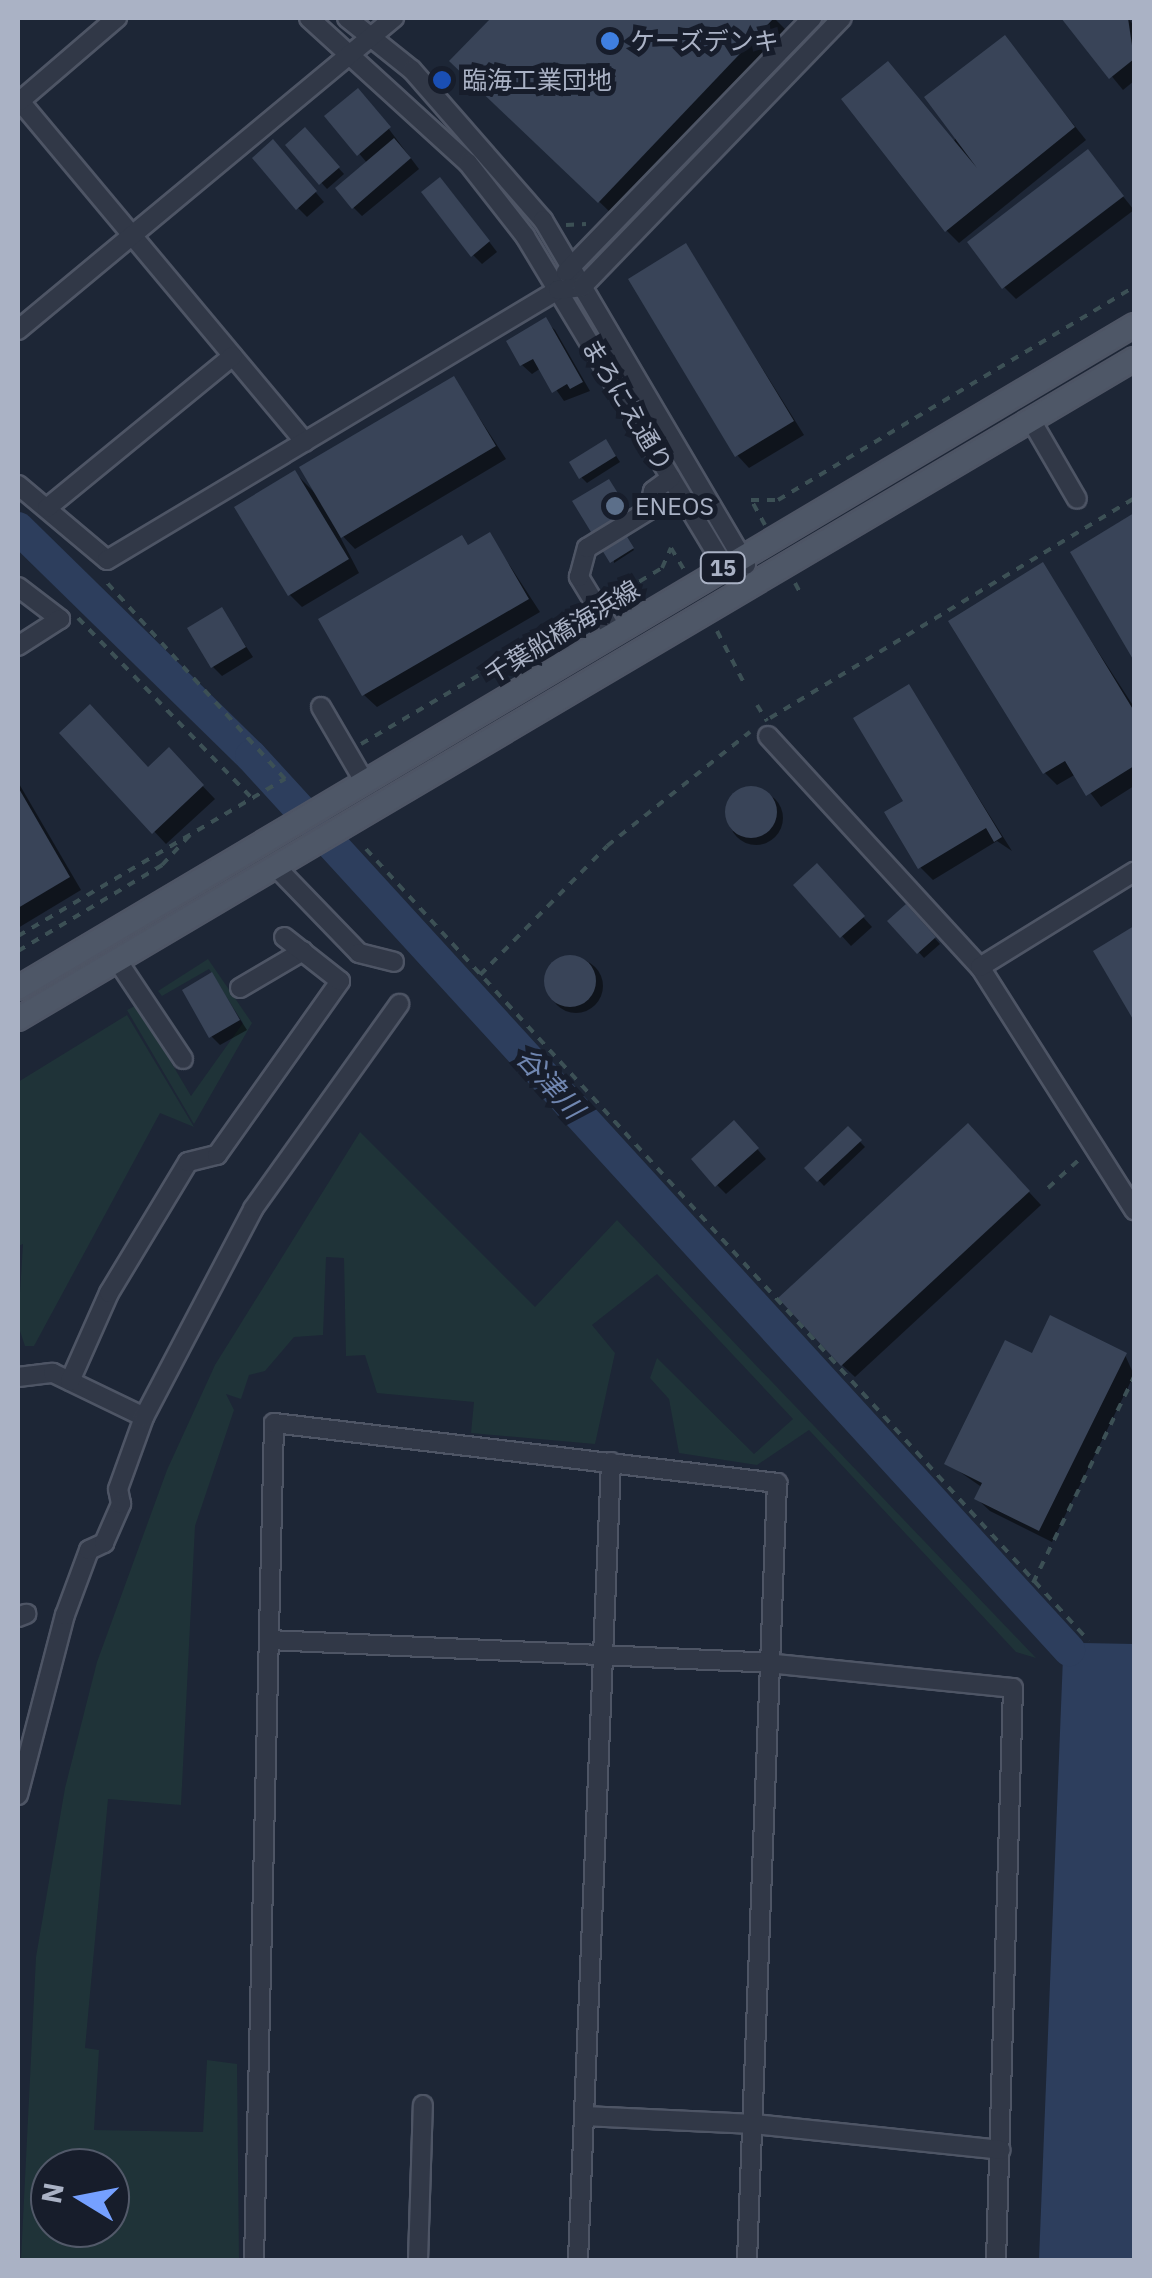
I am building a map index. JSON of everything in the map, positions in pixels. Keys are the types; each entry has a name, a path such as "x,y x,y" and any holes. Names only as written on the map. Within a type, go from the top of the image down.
{"main road":[{"name":"千葉船橋海浜線","path":"18,988 1134,325"},
{"name":"15","path":"18,1019 1134,359"}],"street":[{"path":"117,18 19,100 305,442"},
{"name":"まろにえ通り","path":"309,18 354,54 468,162 558,290 672,478 735,561"},
{"name":"まろにえ通り","path":"347,18 373,38 478,140 570,264 748,587"},
{"path":"18,330 394,18"},
{"path":"558,290 570,264 812,18"},
{"path":"18,485 106,560 558,290 582,287 842,18"},
{"path":"47,508 233,356"},
{"path":"1030,420 1077,499"},
{"path":"613,634 579,577 587,548 649,510 653,491 672,478"},
{"path":"18,588 60,619 18,646"},
{"path":"321,707 364,781"},
{"path":"767,728 980,967 1134,1210"},
{"path":"275,866 359,953 394,962"},
{"path":"980,967 1134,872"},
{"path":"284,937 340,981"},
{"path":"240,988 303,952"},
{"path":"70,1381 108,1292 188,1162 217,1155 359,953"},
{"path":"117,960 182,1059"},
{"path":"18,1794 23,1739 89,1550 104,1543 121,1504 118,1489 144,1417 253,1209 399,1004"},
{"path":"18,1377 43,1372 144,1417"},
{"path":"254,2260 274,1423 777,1483 746,2260"},
{"path":"578,2260 611,1462"},
{"path":"269,1640 604,1660 767,1663 1012,1688 996,2260"},
{"path":"418,2260 422,2106"},
{"path":"584,2116 754,2124 1001,2150"}],"path":[{"path":"563,225 593,222"},
{"path":"765,525 751,500 778,500 1134,286"},
{"path":"480,975 606,846 767,728 1134,498"},
{"path":"615,596 662,568 671,548"},
{"path":"18,936 285,779 99,574"},
{"path":"793,579 802,596"},
{"path":"68,608 252,798"},
{"path":"362,744 578,618"},
{"path":"723,642 745,685"},
{"path":"757,705 767,728"},
{"path":"18,951 162,865 193,832"},
{"path":"366,849 1089,1641"},
{"path":"1048,1188 1082,1157"},
{"path":"1032,1583 1134,1377"}],"green space":[{"path":"208,959 252,1023 194,1124 127,1010 137,1005 191,1096 243,1023 209,969 162,996 158,991"},
{"path":"127,1015 194,1127 160,1113 34,1346 25,1346 18,1325 23,1244 18,1246 18,1082"},
{"path":"360,1132 535,1307 617,1220 1036,1658 1016,1652 809,1430 757,1465 679,1453 669,1399 650,1378 657,1358 754,1454 793,1419 657,1274 592,1325 615,1353 595,1444 471,1433 474,1402 377,1393 365,1355 346,1356 344,1258 326,1257 323,1335 294,1337 265,1371 249,1375 241,1399 226,1394 234,1410 195,1526 181,1805 108,1799 85,2048 99,2050 94,2130 203,2132 207,2060 237,2064 239,2260 21,2260 36,1957 65,1788 97,1662 167,1470 215,1365"}],"water":[{"path":"1083,1643 1134,1644 1134,2260 1039,2260 1063,1657"}],"building":[{"path":"491,18 774,18 598,203 449,61"},
{"path":"1061,18 1128,18 1134,59 1109,79"},
{"path":"1005,35 1075,127 945,232 841,99 888,61 977,168 924,97"},
{"path":"358,88 391,127 357,156 324,116"},
{"path":"305,127 340,167 319,185 285,145"},
{"path":"394,138 411,158 352,209 335,188"},
{"path":"273,139 317,191 296,210 252,158"},
{"path":"1088,149 1124,196 1002,289 967,242"},
{"path":"440,177 490,241 471,257 421,192"},
{"path":"686,243 794,421 735,457 628,279"},
{"path":"546,317 583,382 570,389 567,384 552,393 533,359 520,366 506,341"},
{"path":"454,376 496,446 341,538 299,467"},
{"path":"606,439 616,456 579,479 569,462"},
{"path":"295,470 349,559 288,596 234,507"},
{"path":"609,479 629,511 616,519 634,548 610,563 572,501"},
{"path":"1134,513 1134,661 1070,552"},
{"path":"490,532 529,599 362,696 318,619 462,535 468,545"},
{"path":"1043,562 1134,711 1134,766 1086,796 1065,761 1043,774 948,621"},
{"path":"222,607 246,647 211,668 187,628"},
{"path":"909,684 1002,837 994,842 986,828 918,869 884,812 903,801 853,718"},
{"path":"90,704 148,767 169,747 204,785 152,834 59,733"},
{"path":"751,786 770,793 777,812 770,831 751,838 732,831 725,812 732,793"},
{"path":"18,787 70,877 18,908"},
{"path":"817,863 865,916 840,938 793,885"},
{"path":"906,904 936,937 917,954 887,921"},
{"path":"1134,926 1134,1021 1093,951"},
{"path":"570,955 589,962 596,981 589,1000 570,1007 551,1000 544,981 551,962"},
{"path":"212,972 240,1020 209,1038 182,990"},
{"path":"734,1120 759,1148 715,1187 691,1159"},
{"path":"968,1123 1030,1191 841,1366 778,1298"},
{"path":"848,1126 862,1140 817,1182 804,1168"},
{"path":"1050,1315 1127,1353 1039,1531 974,1499 982,1483 944,1464 1005,1340 1032,1353"}],"waterway":[{"name":"谷津川","path":"18,528 251,756 1069,1650"}],"place":[{"name":"ケーズデンキ","path":"610,41"},
{"name":"臨海工業団地","path":"442,80"},
{"name":"ENEOS","path":"615,506"}]}
